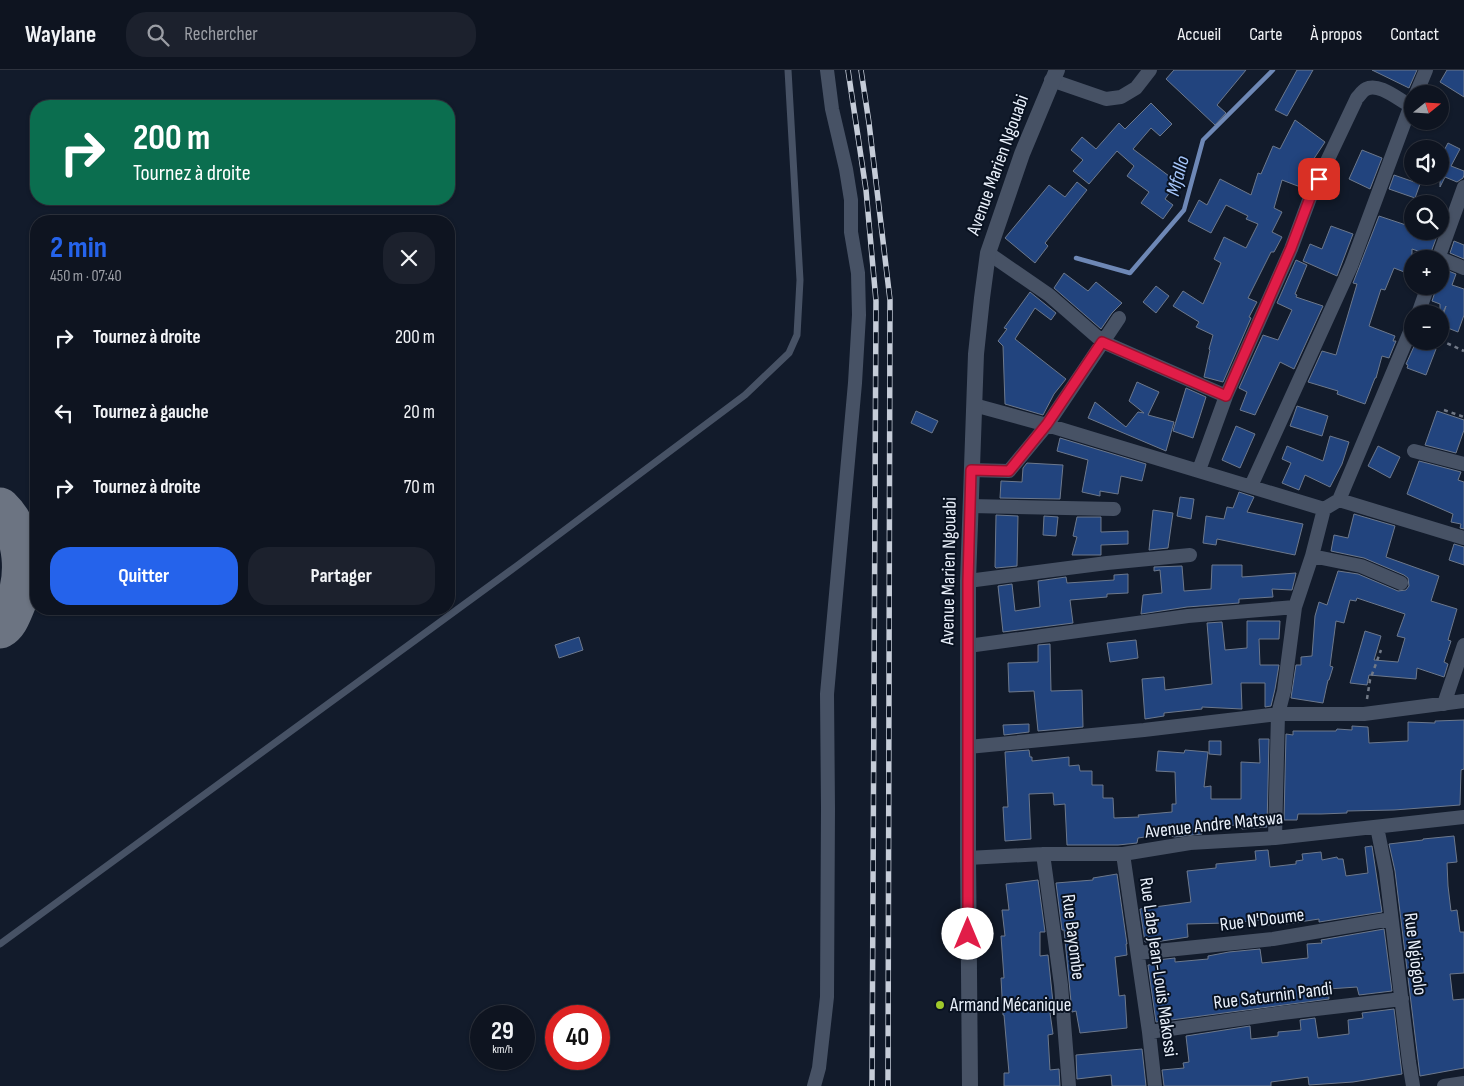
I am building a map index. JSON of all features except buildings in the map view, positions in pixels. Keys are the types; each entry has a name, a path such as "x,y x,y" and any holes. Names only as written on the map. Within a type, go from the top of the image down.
{"street":[{"path":"814,1086 819,1068 828,997 827,694 855,384 859,315 858,273 850,200 846,169 832,109 828,70"},
{"path":"1054,75 1106,99 1121,97 1136,88 1150,70"},
{"path":"1420,85 1426,70"},
{"name":"Avenue Marien Ngouabi","path":"970,1086 968,581 974,405 982,298 988,253 1018,163 1054,75"},
{"path":"1199,470 1226,396 1291,248 1311,195 1357,98 1364,90 1371,88 1379,88 1404,98"},
{"path":"1251,486 1351,266 1404,125"},
{"path":"1442,250 1464,187"},
{"path":"988,253 1048,295 1102,342 1226,396"},
{"path":"1449,262 1464,268"},
{"path":"971,470 1009,471 1047,424 1119,318"},
{"path":"1275,838 1278,714 1284,691 1295,607 1312,556 1324,509 1339,500 1404,346"},
{"path":"974,405 1047,424 1324,509"},
{"path":"1414,451 1464,464"},
{"path":"1339,500 1464,538"},
{"path":"970,506 1114,509"},
{"path":"968,581 1107,563 1190,555"},
{"path":"1312,556 1360,566 1401,583"},
{"path":"968,646 1188,616 1295,607"},
{"path":"1444,704 1464,645"},
{"path":"968,747 1144,730 1278,714 1364,714 1464,702"},
{"name":"Avenue Andre Matswa","path":"968,858 1043,854 1123,854 1190,843 1275,838 1464,819"},
{"name":"Rue Ngiogolo","path":"1377,827 1386,872 1413,1086"},
{"name":"Rue Bayombe","path":"1043,854 1061,985 1069,1086"},
{"name":"Rue Labe Jean-Louis Makossi","path":"1123,854 1155,1086"},
{"name":"Rue N'Doume","path":"1138,954 1273,939 1391,920"},
{"name":"Rue Saturnin Pandi","path":"1149,1032 1282,1013 1402,999"},
{"path":"1444,1086 1464,1083"}],"lane":[{"path":"455,611 746,396 789,352 797,335 800,280 788,70"},
{"path":"0,944 450,615"}],"path":[{"path":"1449,344 1464,351"},
{"path":"1444,410 1464,417"},
{"path":"1364,714 1370,680 1381,650"}],"waterway":[{"name":"Mfallo","path":"1076,258 1130,273 1184,210 1203,140 1273,70"}],"taxiway":[{"path":"0,508 9,518 15,530 22,556 21,584 18,597 8,620 0,628"}],"railway":[{"path":"848,70 866,190 876,301 872,1086"},
{"path":"861,70 890,300 888,1086"}],"place":[{"name":"Armand Mécanique","path":"940,1005"}],"route":[{"path":"968,934 968,581 971,470 1009,471 1047,424 1102,342 1226,396 1319,179"}]}
